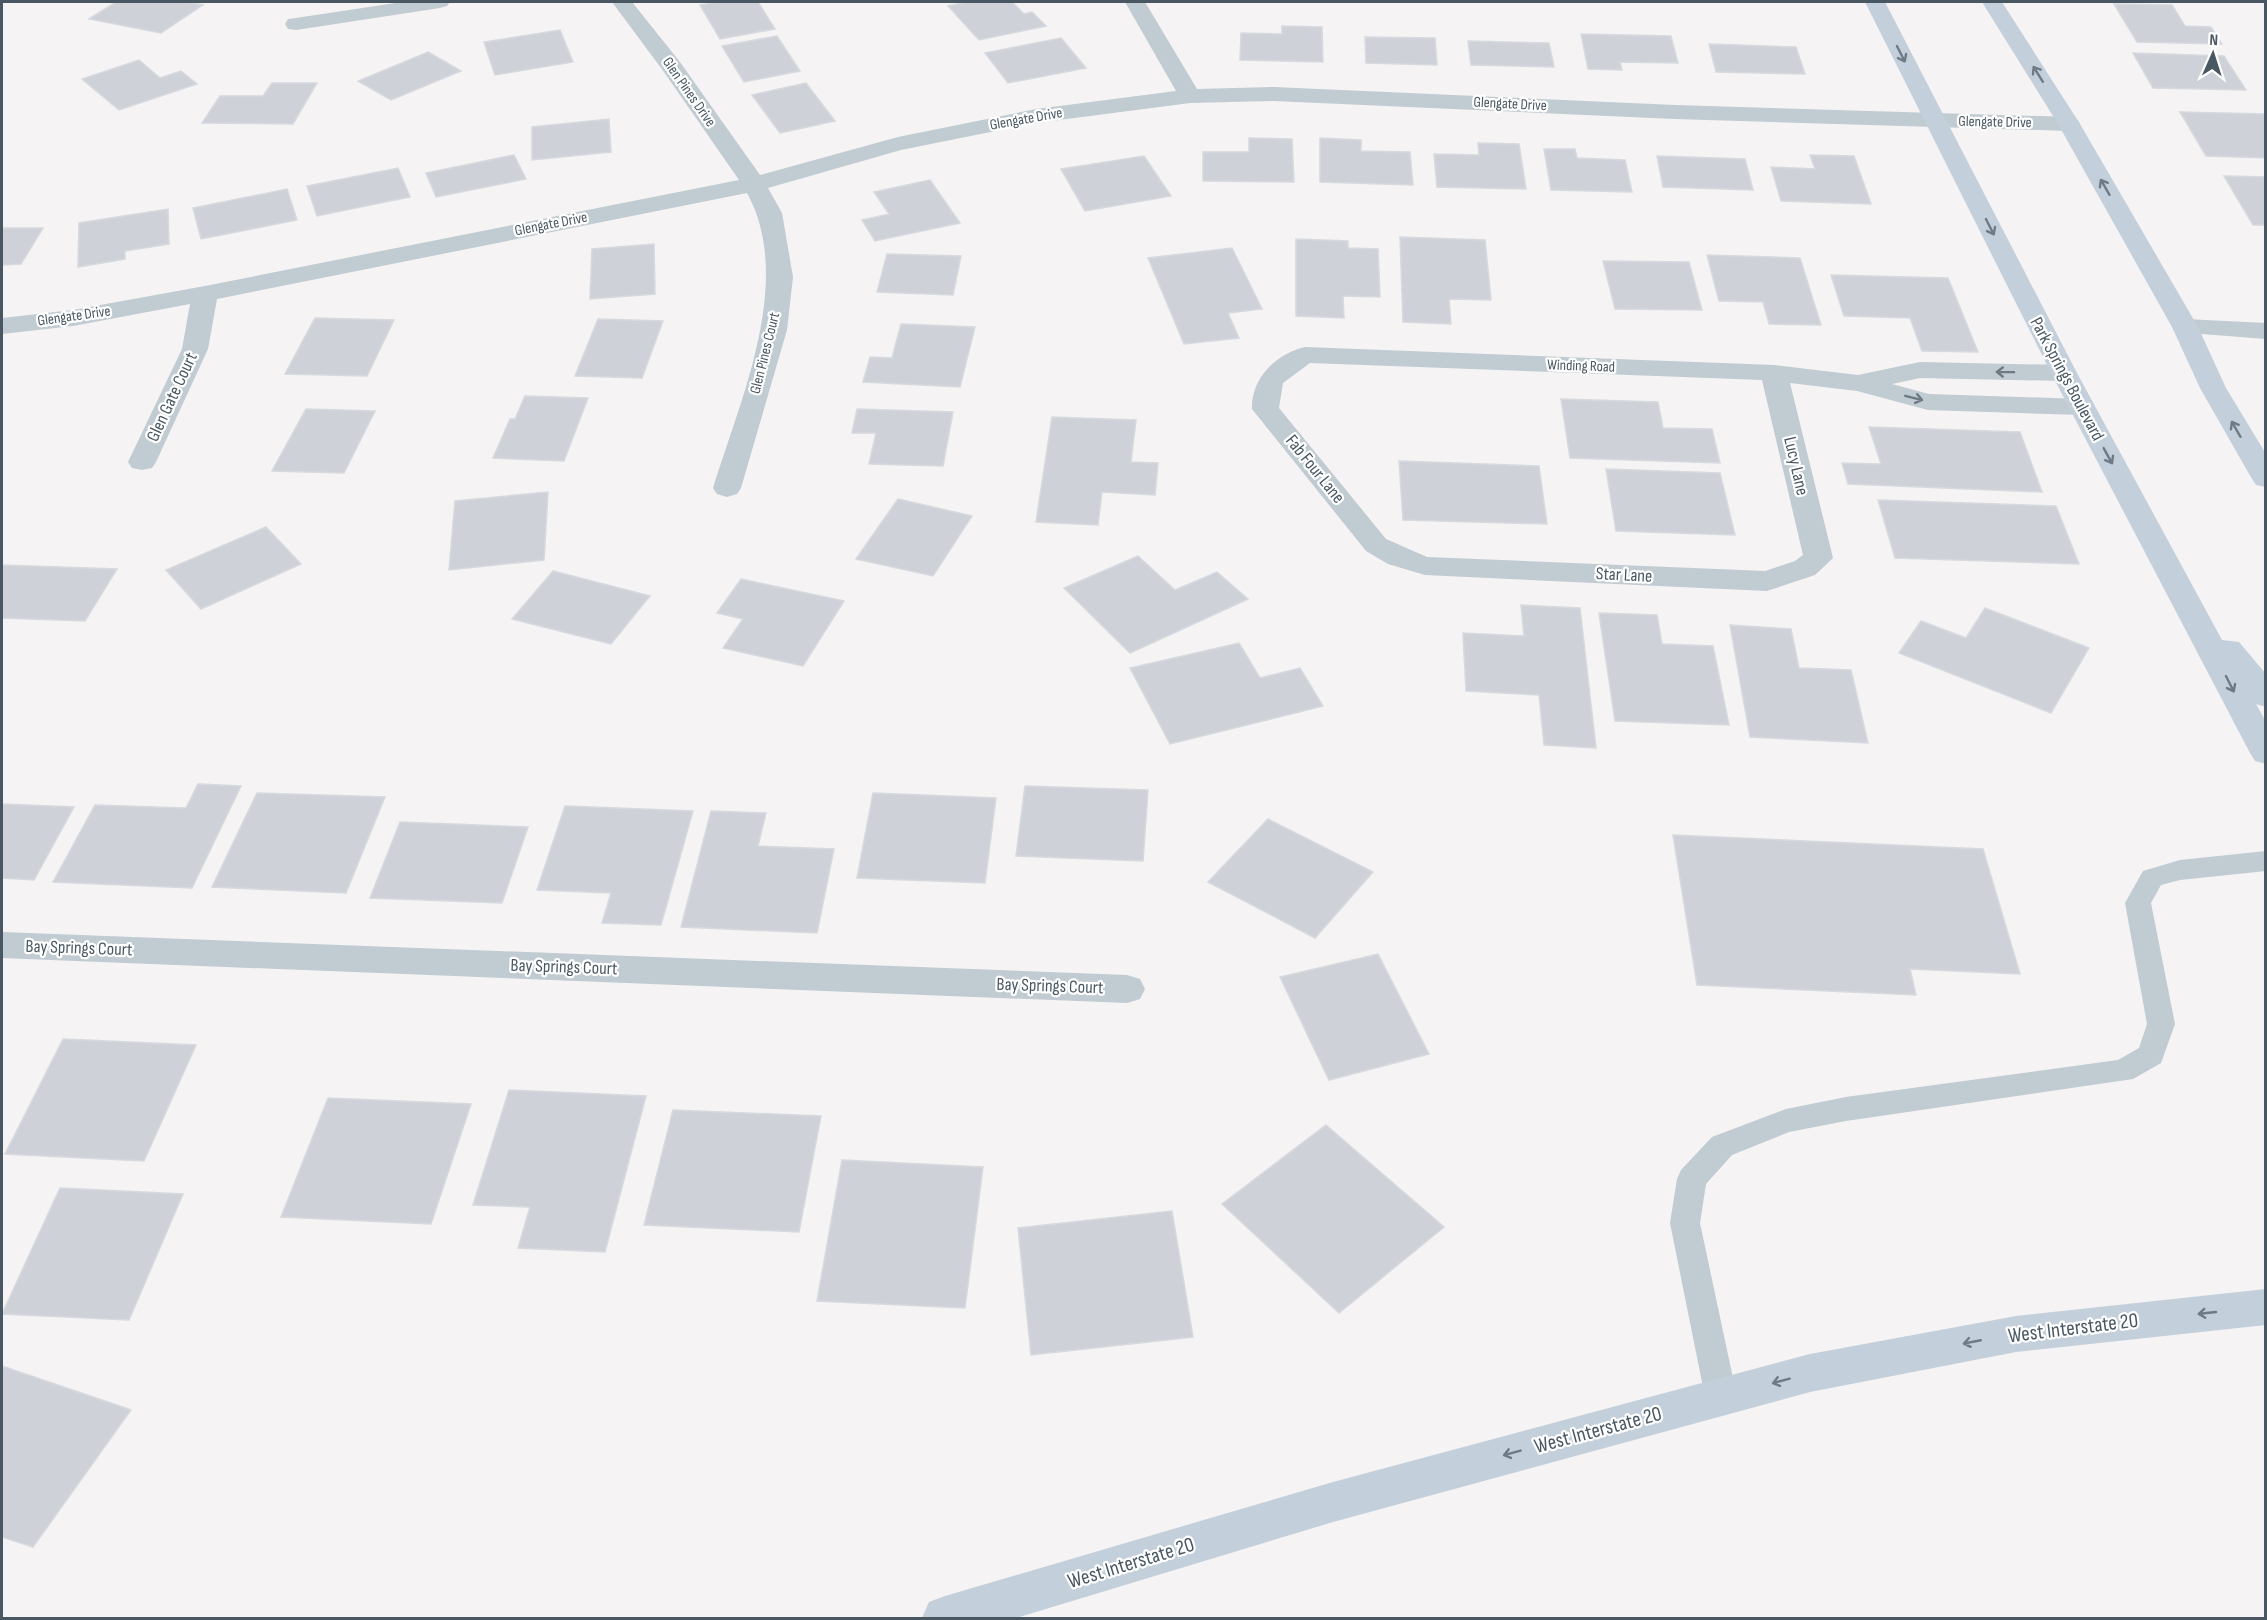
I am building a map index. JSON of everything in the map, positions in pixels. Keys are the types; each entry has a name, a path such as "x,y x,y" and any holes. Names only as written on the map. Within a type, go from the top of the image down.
{"main road":[{"name":"Park Springs Boulevard","path":"1875,2 2064,373 2184,594 2265,753"},
{"path":"1992,2 2069,124 2185,327 2213,388 2265,479"},
{"path":"2184,594 2265,696"},
{"name":"West Interstate 20","path":"945,1618 1333,1502 1810,1373 2016,1334 2265,1307"}],"street":[{"path":"296,24 440,2"},
{"name":"Glen Pines Drive","path":"622,2 672,67 754,184"},
{"path":"1135,2 1190,96"},
{"name":"Glengate Drive","path":"2,326 73,318 205,294 754,184 898,144 1025,118 1190,96 1274,94 2069,124"},
{"name":"Glen Pines Court","path":"727,488 774,330 780,277 770,213 754,184"},
{"name":"Glen Gate Court","path":"142,462 195,349 205,294"},
{"path":"2185,327 2265,331"},
{"name":"Winding Road","path":"1305,356 1774,373 1858,384 1928,402 2082,407"},
{"name":"Fab Four Lane","path":"1305,356 1278,371 1264,396 1266,409 1376,545 1398,557 1425,566"},
{"name":"Winding Road","path":"1858,384 1920,370 2064,373"},
{"name":"Lucy Lane","path":"1774,373 1818,558"},
{"name":"Star Lane","path":"1425,566 1767,581 1805,568 1818,558"},
{"name":"Bay Springs Court","path":"2,945 1127,989"}],"lane":[{"path":"1721,1396 1685,1223 1692,1179 1722,1146 1786,1121 1846,1109 2124,1071 2151,1055 2161,1024 2138,903 2152,879 2180,870 2265,861"}],"building":[{"path":"116,2 186,2 203,5 161,33 89,19"},
{"path":"719,2 758,2 775,29 720,39 700,5"},
{"path":"967,2 1012,2 1024,14 1032,12 1046,26 979,40 948,6"},
{"path":"2114,4 2172,5 2185,26 2211,27 2222,44 2137,42"},
{"path":"1282,26 1322,27 1323,62 1240,60 1241,33 1282,34"},
{"path":"560,30 573,62 495,75 484,42"},
{"path":"1581,34 1671,36 1678,63 1620,62 1622,70 1588,69"},
{"path":"777,36 800,71 744,82 722,46"},
{"path":"1365,37 1435,38 1437,65 1366,63"},
{"path":"1061,38 1086,68 1008,83 985,53"},
{"path":"1468,41 1549,43 1554,67 1471,65"},
{"path":"1709,44 1796,47 1805,74 1716,72"},
{"path":"428,52 461,71 391,100 358,81"},
{"path":"2133,53 2224,56 2246,90 2153,88"},
{"path":"139,60 160,78 181,71 197,84 119,110 82,79"},
{"path":"272,83 317,83 293,124 202,123 220,96 263,96"},
{"path":"806,83 835,121 780,133 752,95"},
{"path":"2180,112 2266,114 2266,158 2206,156"},
{"path":"609,119 611,152 532,160 532,127"},
{"path":"1249,138 1292,139 1294,182 1203,181 1203,152 1249,152"},
{"path":"1320,138 1361,140 1361,151 1410,152 1413,185 1320,182"},
{"path":"1478,143 1519,144 1526,189 1437,187 1434,154 1479,155"},
{"path":"1544,149 1575,149 1577,158 1625,160 1632,192 1551,190"},
{"path":"514,155 526,179 436,197 426,173"},
{"path":"1810,155 1854,156 1871,204 1781,201 1771,167 1815,169"},
{"path":"1144,156 1171,196 1085,211 1061,169"},
{"path":"1657,156 1745,159 1753,190 1663,187"},
{"path":"398,168 410,197 317,216 307,186"},
{"path":"2224,176 2266,177 2266,225 2253,225"},
{"path":"930,180 960,223 875,241 862,220 889,214 874,192"},
{"path":"287,189 297,220 201,239 193,208"},
{"path":"168,209 169,244 125,251 125,259 78,267 79,223"},
{"path":"2,228 43,228 21,264 2,265"},
{"path":"1400,237 1485,240 1491,300 1449,299 1451,324 1403,322"},
{"path":"1296,239 1348,241 1348,248 1378,249 1380,297 1343,296 1344,318 1296,316"},
{"path":"654,244 655,294 590,299 592,249"},
{"path":"1232,248 1262,309 1228,313 1239,338 1184,344 1148,258"},
{"path":"887,254 961,256 953,295 877,292"},
{"path":"1707,255 1800,258 1821,325 1769,324 1763,302 1719,301"},
{"path":"1603,261 1689,262 1702,310 1615,309"},
{"path":"1831,275 1948,278 1978,352 1922,351 1910,318 1844,316"},
{"path":"315,318 394,320 367,376 285,374"},
{"path":"598,319 663,321 642,378 575,376"},
{"path":"901,324 975,327 960,387 863,382 870,357 892,358"},
{"path":"525,396 588,398 564,461 493,458 510,419 515,419"},
{"path":"1561,399 1658,402 1663,428 1712,429 1720,463 1570,458"},
{"path":"306,409 375,411 344,473 272,471"},
{"path":"857,409 953,412 943,466 869,464 876,433 852,433"},
{"path":"1052,417 1136,420 1131,462 1158,463 1155,495 1102,492 1098,525 1036,522"},
{"path":"1869,427 2020,432 2042,492 1848,484 1842,463 1881,464"},
{"path":"1399,461 1539,466 1547,524 1403,520"},
{"path":"1606,469 1720,473 1735,535 1616,531"},
{"path":"548,492 544,560 449,570 455,501"},
{"path":"898,499 972,516 933,576 856,559"},
{"path":"1878,500 2056,506 2079,564 1895,558"},
{"path":"266,527 301,564 201,609 166,570"},
{"path":"1138,556 1175,590 1217,572 1248,599 1130,653 1064,588"},
{"path":"2,565 117,569 85,621 2,618"},
{"path":"553,571 650,596 611,644 512,619"},
{"path":"741,579 844,601 803,666 723,648 743,619 717,613"},
{"path":"1521,605 1580,608 1596,748 1544,745 1539,695 1466,691 1463,633 1524,636"},
{"path":"1985,608 2089,648 2051,713 1899,653 1921,621 1966,638"},
{"path":"1599,613 1657,615 1662,644 1713,646 1729,725 1615,721"},
{"path":"1730,625 1791,629 1799,668 1851,670 1868,743 1750,737"},
{"path":"1239,643 1260,678 1300,668 1323,706 1170,744 1130,668"},
{"path":"198,784 241,786 192,888 53,882 95,805 186,808"},
{"path":"1025,786 1148,790 1143,861 1016,856"},
{"path":"257,793 385,797 346,893 212,887"},
{"path":"873,793 996,798 985,883 857,878"},
{"path":"2,804 74,807 34,880 2,878"},
{"path":"565,806 693,811 661,925 602,923 611,893 537,890"},
{"path":"711,811 766,813 758,846 834,849 817,933 681,927"},
{"path":"1268,819 1373,872 1315,938 1208,882"},
{"path":"400,822 528,827 502,903 370,898"},
{"path":"1673,835 1983,849 2020,974 1910,969 1916,995 1697,985"},
{"path":"1378,954 1429,1054 1329,1080 1280,977"},
{"path":"63,1039 196,1045 144,1161 5,1154"},
{"path":"509,1090 646,1096 605,1252 518,1248 530,1207 473,1205"},
{"path":"328,1098 471,1104 431,1224 281,1217"},
{"path":"673,1110 821,1116 799,1232 644,1225"},
{"path":"1326,1125 1444,1227 1339,1313 1222,1204"},
{"path":"842,1160 983,1167 965,1308 817,1301"},
{"path":"60,1188 183,1194 129,1320 2,1314"},
{"path":"1172,1211 1193,1337 1031,1355 1018,1228"},
{"path":"2,1366 131,1410 33,1547 2,1537"}]}
